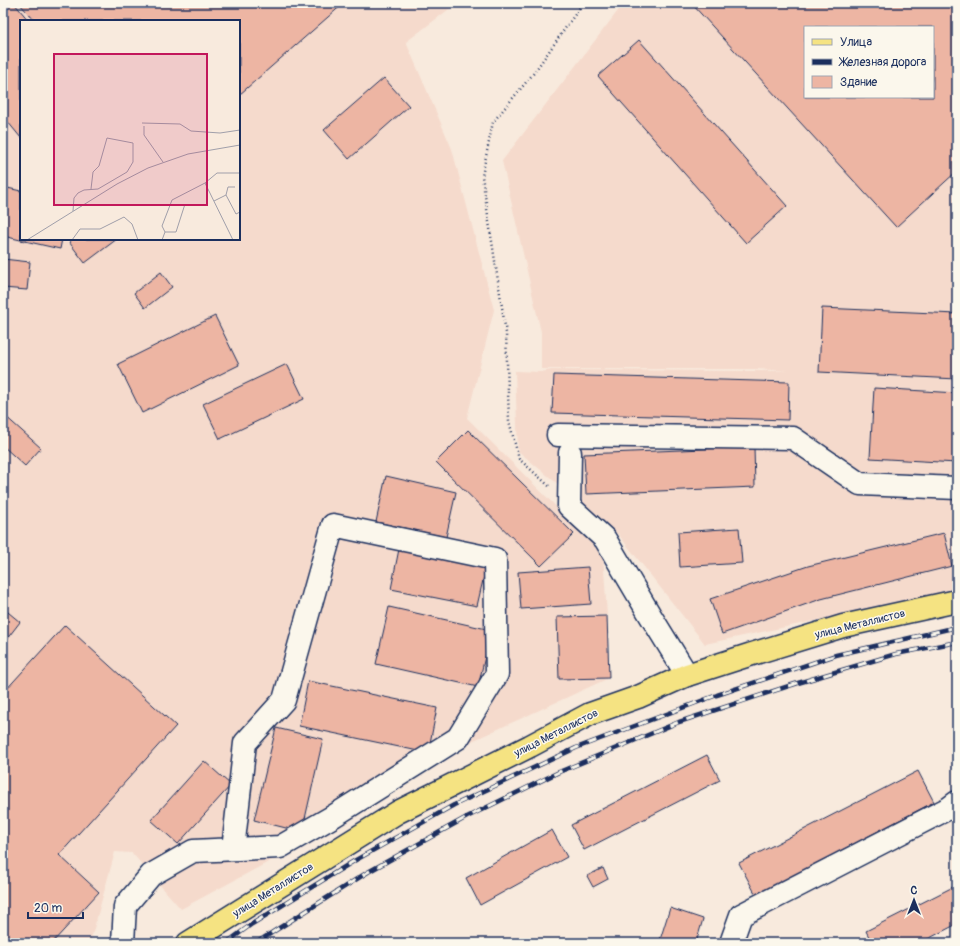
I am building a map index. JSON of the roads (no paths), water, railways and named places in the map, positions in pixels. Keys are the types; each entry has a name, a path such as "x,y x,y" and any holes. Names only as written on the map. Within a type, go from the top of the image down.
{"main road":[{"name":"улица Металлистов","path":"188,943 398,812 530,746 590,714 638,697 687,675 752,654 843,626 957,601"}],"street":[{"path":"558,435 792,438 860,484 957,488"},
{"path":"570,452 570,506 605,540 687,675"},
{"path":"123,943 125,906 151,874 193,851 280,847 332,817 458,738 497,674 495,559 333,525 284,700 245,743 233,849"},
{"path":"731,943 741,915 954,811"}],"railway":[{"path":"226,943 252,924 354,861 454,805 576,748 717,695 836,655 957,627"},
{"path":"256,943 368,872 467,817 559,772 679,722 798,683 896,654 957,642"}]}
